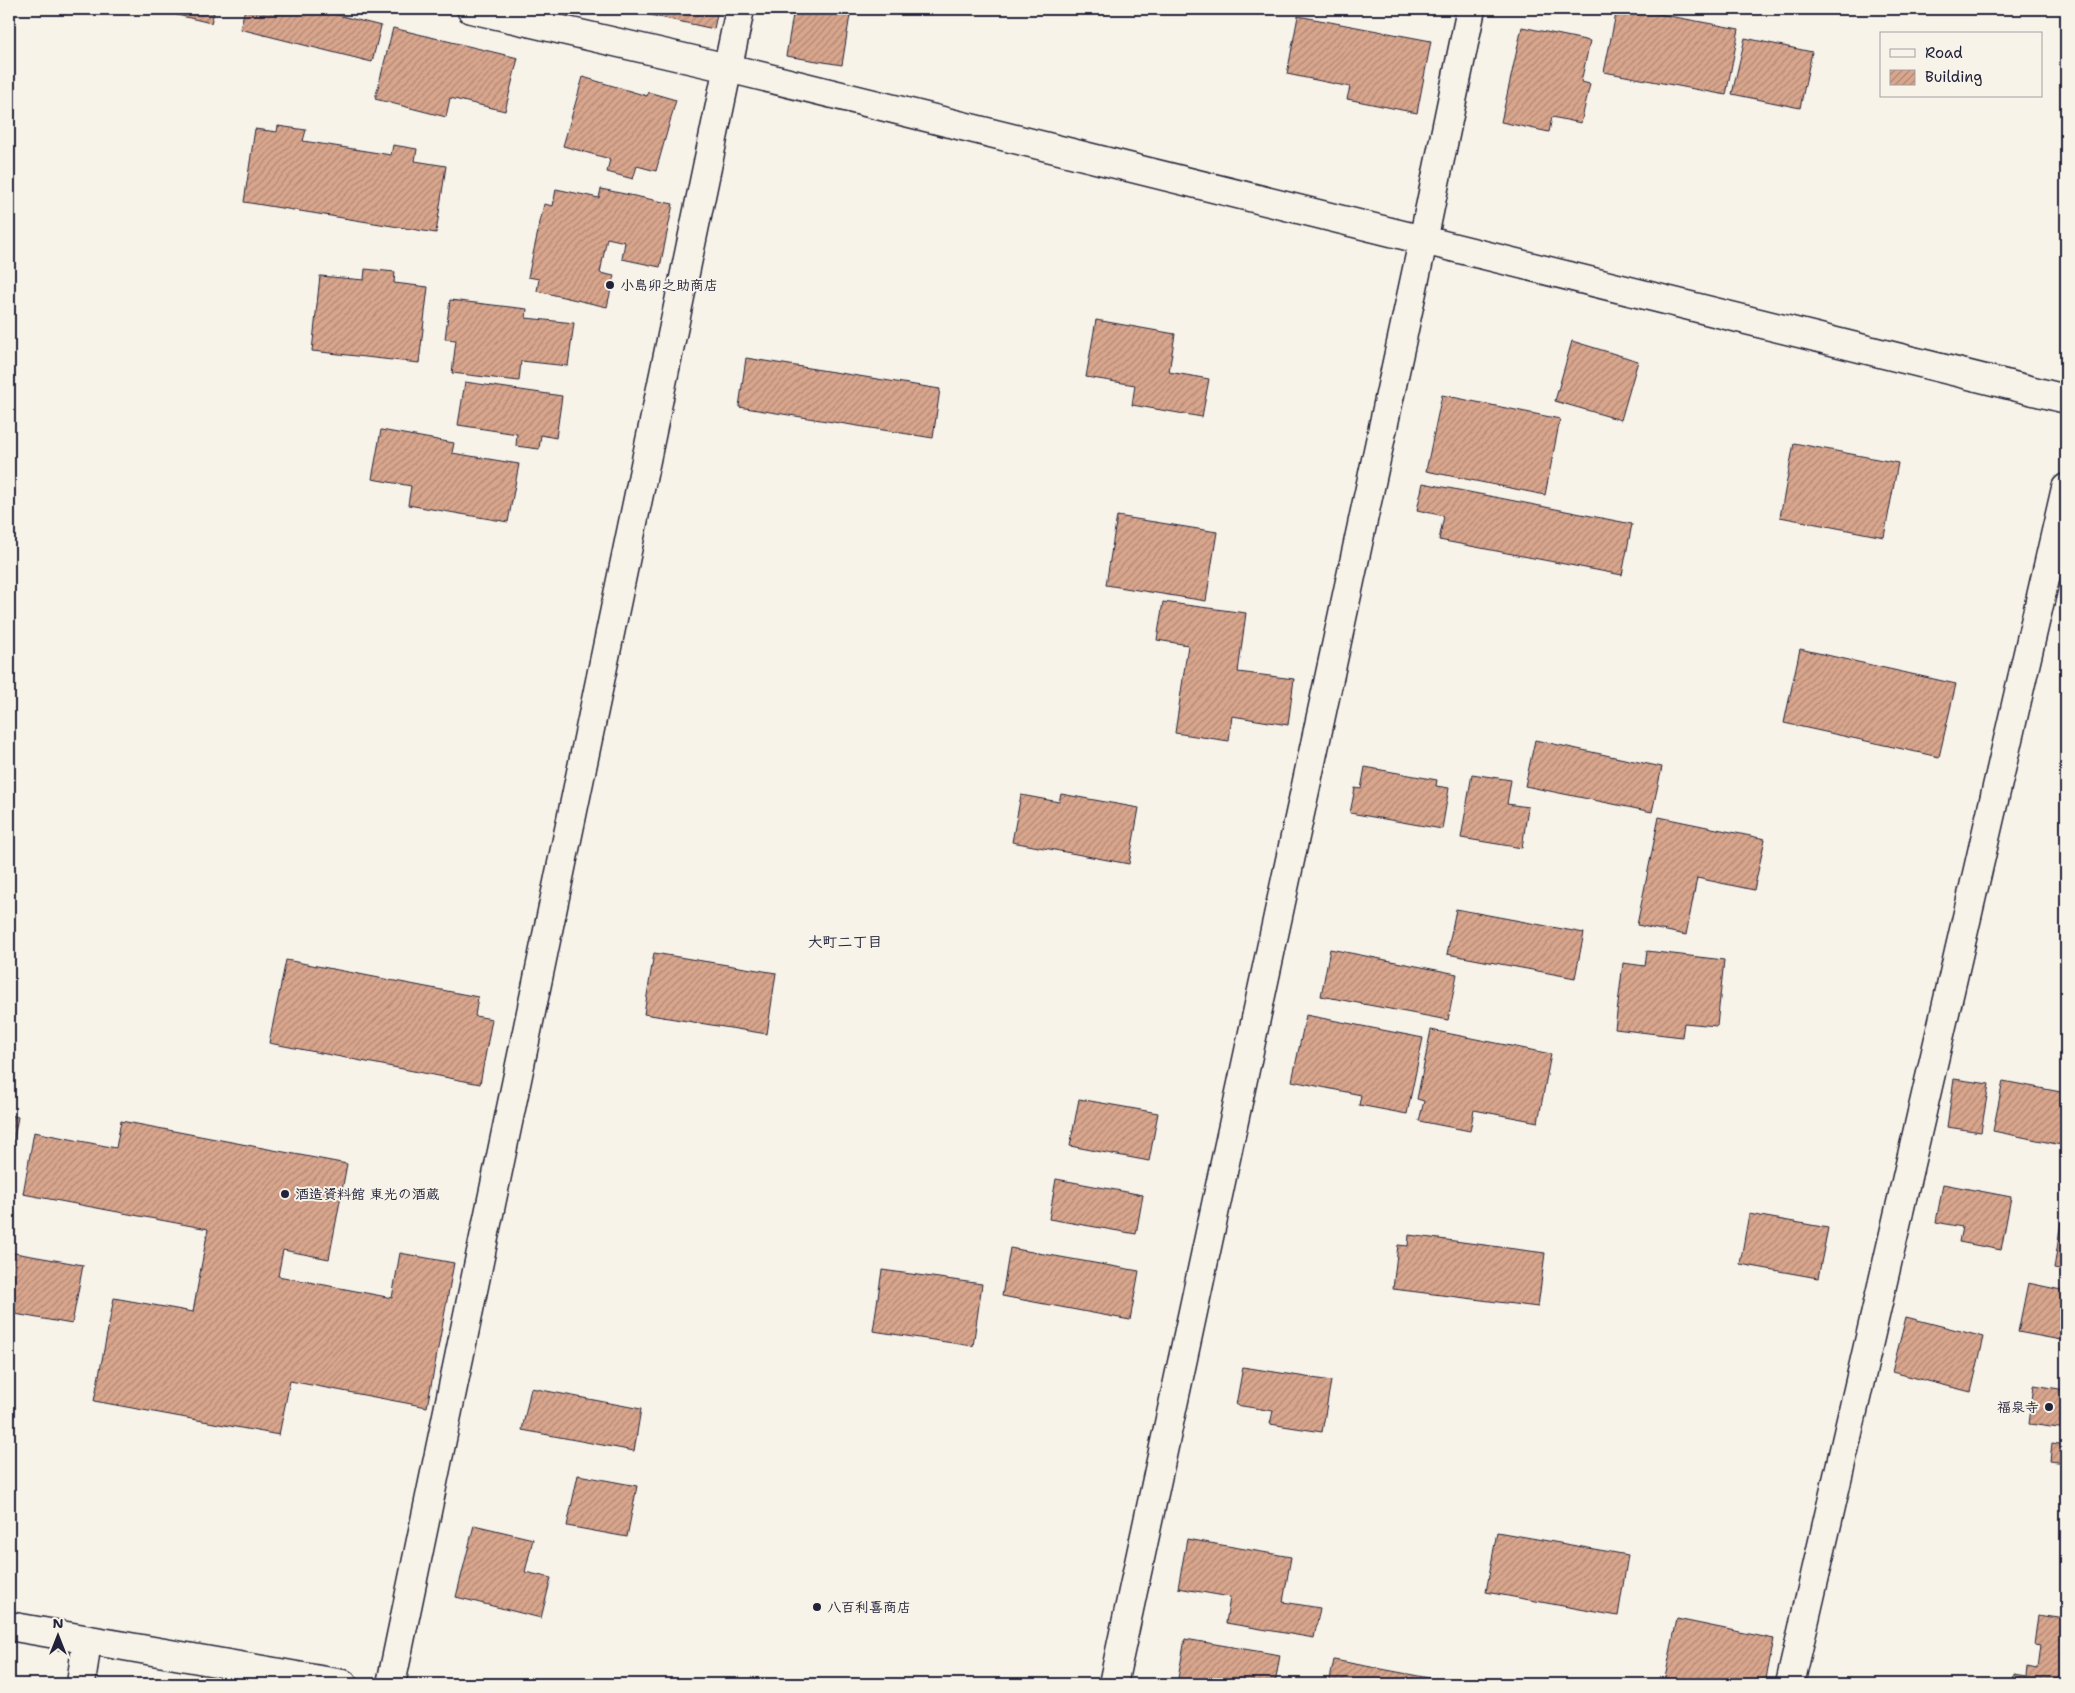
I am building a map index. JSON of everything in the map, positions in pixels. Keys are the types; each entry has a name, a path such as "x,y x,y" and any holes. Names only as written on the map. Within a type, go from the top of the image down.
{"street":[{"path":"472,9 728,68 2066,399"},
{"path":"391,1684 740,9"},
{"path":"1113,1684 1472,9"},
{"path":"1790,1684 2066,488"},
{"path":"9,1626 343,1684"},
{"path":"80,1684 87,1640"}],"building":[{"path":"152,9 215,9 211,23"},
{"path":"245,9 314,9 381,26 372,62 240,29"},
{"path":"623,9 718,9 714,29"},
{"path":"794,9 851,9 842,65 786,56"},
{"path":"1617,9 1632,9 1739,29 1726,95 1604,72"},
{"path":"1298,16 1431,41 1417,113 1347,99 1350,87 1287,74"},
{"path":"1522,27 1590,41 1581,82 1590,84 1581,123 1552,117 1549,132 1501,122"},
{"path":"393,28 518,58 505,111 450,98 446,117 375,99"},
{"path":"1745,38 1812,52 1800,108 1732,94"},
{"path":"583,77 647,96 648,92 676,100 656,171 637,166 633,179 607,172 610,159 563,146"},
{"path":"278,126 306,130 303,141 391,155 393,145 417,149 415,161 446,166 436,233 244,202 255,129 277,132"},
{"path":"556,189 599,198 601,189 673,204 660,267 622,259 625,242 607,238 600,273 614,276 607,307 537,291 539,279 528,277 544,204 553,206"},
{"path":"365,269 395,272 394,283 428,287 419,363 312,351 320,276 364,280"},
{"path":"450,300 527,309 526,318 574,323 568,366 521,361 519,381 452,373 456,340 445,339"},
{"path":"1096,320 1175,334 1169,372 1209,379 1202,417 1132,405 1135,385 1086,377"},
{"path":"1572,341 1638,361 1621,420 1555,401"},
{"path":"746,358 940,389 933,438 739,407"},
{"path":"465,382 562,396 556,438 541,435 539,449 516,446 517,434 458,425"},
{"path":"1442,395 1560,419 1545,495 1426,471"},
{"path":"381,430 454,443 452,453 519,464 508,522 408,505 411,486 372,479"},
{"path":"1794,443 1898,463 1884,537 1780,517"},
{"path":"1423,483 1632,524 1622,575 1439,540 1444,516 1417,510"},
{"path":"1117,516 1217,532 1206,601 1106,585"},
{"path":"1163,602 1246,613 1238,672 1294,679 1288,725 1232,716 1229,741 1175,733 1188,645 1157,640"},
{"path":"1800,649 1956,684 1939,757 1784,723"},
{"path":"1535,740 1662,767 1652,812 1525,786"},
{"path":"1365,767 1437,780 1436,786 1449,788 1442,829 1350,813 1355,788 1361,789"},
{"path":"1472,774 1511,780 1507,804 1528,807 1522,848 1461,838"},
{"path":"1061,794 1139,808 1129,864 1012,842 1021,795 1059,802"},
{"path":"1659,817 1765,839 1754,890 1697,878 1686,935 1637,925"},
{"path":"1456,909 1584,933 1575,978 1447,954"},
{"path":"1330,949 1457,974 1448,1020 1321,996"},
{"path":"1647,951 1724,960 1717,1026 1684,1023 1682,1037 1615,1029 1623,963 1645,966"},
{"path":"654,953 776,973 767,1034 644,1014"},
{"path":"286,960 478,997 475,1016 492,1019 480,1084 269,1043"},
{"path":"1306,1015 1423,1038 1407,1114 1359,1105 1361,1095 1292,1081"},
{"path":"1431,1030 1551,1054 1538,1122 1474,1110 1470,1131 1419,1121 1424,1101 1417,1099"},
{"path":"1954,1079 1989,1084 1981,1132 1947,1127"},
{"path":"2003,1081 2066,1093 2066,1146 1993,1131"},
{"path":"1079,1099 1158,1113 1149,1161 1070,1146"},
{"path":"9,1115 18,1117 10,1159 9,1158"},
{"path":"121,1121 347,1164 329,1259 283,1250 278,1276 392,1298 400,1253 454,1263 427,1407 290,1381 279,1435 94,1401 114,1298 193,1312 208,1229 23,1194 34,1132 116,1148"},
{"path":"1056,1179 1143,1195 1136,1234 1049,1219"},
{"path":"1943,1184 2011,1197 2001,1250 1959,1242 1962,1227 1936,1222"},
{"path":"1749,1214 1828,1228 1818,1278 1740,1264"},
{"path":"2061,1222 2066,1222 2066,1271 2054,1269"},
{"path":"1409,1235 1545,1253 1538,1307 1393,1289 1398,1245 1408,1246"},
{"path":"1010,1248 1139,1271 1130,1320 1002,1296"},
{"path":"9,1252 83,1265 72,1324 9,1313"},
{"path":"882,1270 982,1284 973,1346 873,1331"},
{"path":"2028,1283 2066,1291 2066,1341 2018,1332"},
{"path":"1906,1317 1984,1337 1971,1392 1892,1372"},
{"path":"1243,1367 1331,1381 1322,1432 1270,1424 1273,1411 1236,1405"},
{"name":"福泉寺","path":"2034,1385 2066,1390 2066,1429 2029,1424"},
{"path":"531,1388 641,1409 634,1451 522,1430"},
{"name":"福泉寺","path":"2052,1443 2066,1445 2066,1497 2060,1497 2065,1463 2050,1461"},
{"path":"578,1475 637,1486 627,1537 567,1526"},
{"path":"474,1525 533,1539 525,1572 551,1578 541,1618 456,1597"},
{"path":"1497,1532 1628,1555 1618,1616 1486,1592"},
{"path":"1187,1539 1291,1557 1283,1602 1320,1608 1314,1638 1226,1623 1230,1597 1178,1588"},
{"path":"2038,1615 2066,1619 2066,1684 2011,1684 2013,1675 2026,1677 2027,1667 2037,1669 2040,1646 2034,1645"},
{"path":"1677,1619 1774,1639 1765,1684 1693,1684 1665,1678"},
{"path":"1185,1639 1280,1655 1275,1684 1177,1684"},
{"path":"1334,1660 1429,1678 1428,1684 1329,1684"}],"place":[{"name":"小島卯之助商店","path":"610,285"},
{"name":"酒造資料館 東光の酒蔵","path":"285,1194"},
{"name":"福泉寺","path":"2049,1407"},
{"name":"八百利喜商店","path":"817,1607"}],"district":[{"name":"大町二丁目","path":"845,942"}]}
